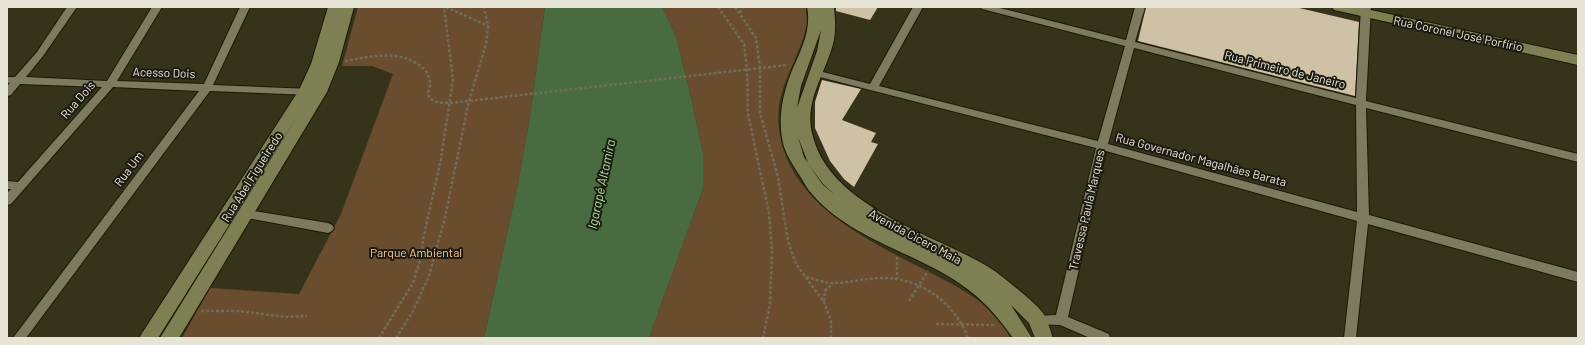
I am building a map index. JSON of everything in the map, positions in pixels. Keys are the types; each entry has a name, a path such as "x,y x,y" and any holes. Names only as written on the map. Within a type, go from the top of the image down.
{"street":[{"path":"7,93 19,80 72,7"},
{"name":"Rua Dois","path":"7,201 110,84 157,7"},
{"name":"Rua Um","path":"19,338 207,88 245,7"},
{"name":"Rua Abel Figueiredo","path":"169,338 246,214 313,92 318,64 335,7"},
{"name":"Rua Abel Figueiredo","path":"148,338 332,62 347,7"},
{"name":"Avenida Cícero Maia","path":"814,7 816,13 812,42 793,87 788,109 789,133 797,158 809,178 836,207 861,224 933,261 986,293 1007,311 1020,332"},
{"name":"Avenida Cícero Maia","path":"828,7 829,28 827,42 804,108 804,133 816,162 846,197 880,220 976,268 1002,285 1038,320 1044,338"},
{"path":"873,87 918,7"},
{"name":"Rua Primeiro de Janeiro","path":"985,7 1578,158"},
{"name":"Travessa Paula Marques","path":"1061,320 1102,146 1140,7"},
{"name":"Rua Coronel José Porfírio","path":"1339,7 1366,10 1578,60"},
{"path":"1350,338 1363,218 1361,103 1366,10"},
{"name":"Rua Governador Magalhães Barata","path":"815,73 1102,146 1578,277"},
{"name":"Acesso Dois","path":"7,80 313,92"},
{"path":"7,185 20,186"},
{"path":"246,214 328,228"},
{"path":"1038,320 1061,320 1104,338"}],"path":[{"path":"445,7 488,26"},
{"path":"379,338 413,283 422,253 423,239 441,159 453,79 445,7"},
{"path":"396,338 412,313 429,276 445,217 469,101 484,51 488,26 484,7"},
{"path":"718,7 744,44 747,68 748,114 769,213 772,250 770,304 763,338"},
{"path":"735,7 756,38 760,68 760,113 778,177 788,242 796,264 824,302 831,321 831,338"},
{"path":"740,13 743,7"},
{"path":"332,62 392,56 413,61 423,67 428,75 428,94 440,103 802,63"},
{"path":"897,243 897,278"},
{"path":"909,301 933,261"},
{"path":"806,277 833,283 874,278 897,278 918,286 945,301 964,325 968,338"},
{"path":"824,302 825,291 833,283"},
{"path":"187,309 239,311 285,317 307,316"},
{"path":"936,324 964,325 1020,332"}],"green space":[{"name":"Parque Ambiental","path":"358,7 545,7 529,123 516,193 484,338 182,338 210,288 299,294 341,214 393,74 372,66 342,66"},
{"path":"662,7 806,7 806,28 783,89 778,115 779,129 786,156 798,179 816,200 860,235 966,292 977,300 996,317 1010,338 649,338 703,188 703,154 691,97 676,36"}],"water":[{"name":"Igarapé Altamira","path":"545,7 662,7 676,36 703,154 703,188 649,338 484,338 516,193 529,123"}],"building":[{"path":"836,7 878,7 870,20 836,11"},
{"path":"1146,7 1295,7 1359,22 1355,96 1138,41"},
{"path":"822,80 861,89 842,120 876,133 871,142 878,144 854,187 844,179 830,161 815,128 815,102"}]}
